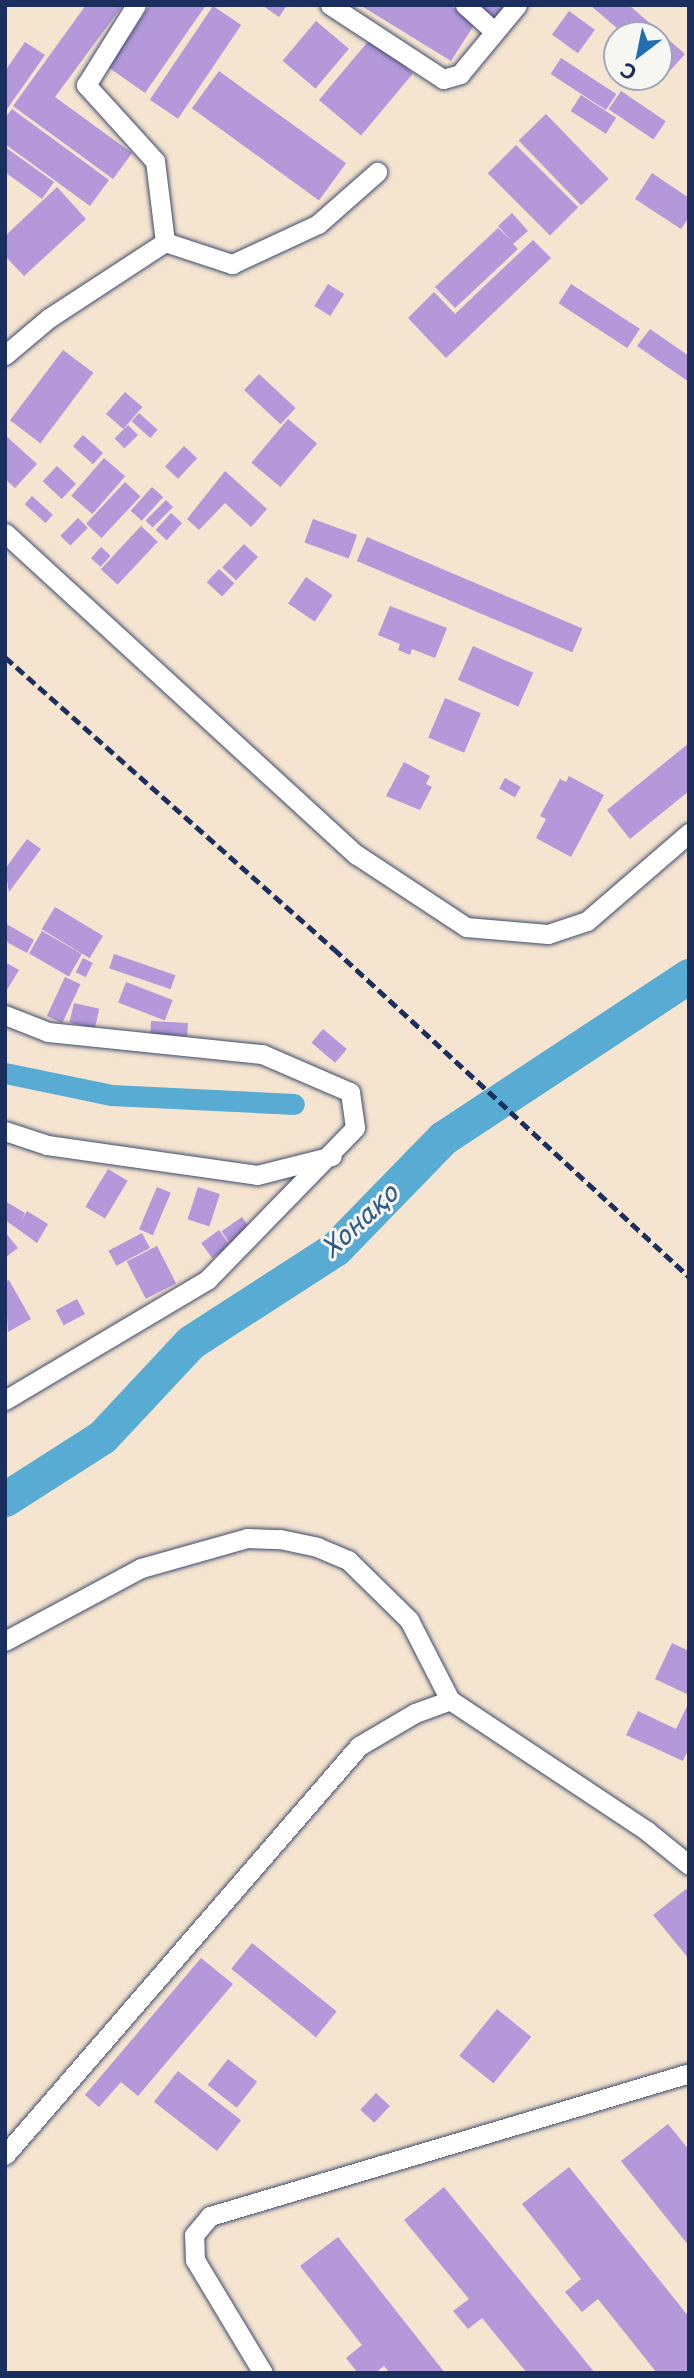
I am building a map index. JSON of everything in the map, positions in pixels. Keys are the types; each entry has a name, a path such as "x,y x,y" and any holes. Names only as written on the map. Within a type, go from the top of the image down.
{"street":[{"path":"136,5 86,85 155,161 165,242"},
{"path":"330,5 443,79 460,74 517,5"},
{"path":"465,5 495,32"},
{"path":"165,242 232,264 318,225 377,172"},
{"path":"5,355 49,318 165,242"},
{"path":"5,533 357,855 466,927 548,934 587,921 689,833"},
{"path":"5,1015 48,1032 262,1054 350,1092 355,1128 333,1156 207,1280 5,1400"},
{"path":"5,1131 47,1145 257,1175 333,1156"},
{"path":"5,1641 141,1568 247,1538 280,1539 348,1560 409,1620 450,1700 647,1831 689,1865"},
{"path":"5,2155 328,1777 359,1746 415,1713 450,1700"},
{"path":"263,2373 195,2260 194,2235 210,2216 689,2073"}],"building":[{"path":"86,5 123,5 55,97 132,153 113,179 13,106"},
{"path":"150,5 206,5 145,93 108,67"},
{"path":"262,5 287,5 279,17"},
{"path":"360,5 449,5 476,22 451,61"},
{"path":"472,5 507,5 497,21"},
{"path":"590,5 629,5 647,21 609,21"},
{"path":"213,6 241,25 178,119 150,100"},
{"path":"569,11 595,30 578,53 552,34"},
{"path":"316,21 349,49 316,88 283,61"},
{"path":"371,38 413,73 361,135 319,100"},
{"path":"25,42 45,55 7,109 5,71"},
{"path":"673,44 685,54 673,67"},
{"path":"561,58 603,85 603,91 616,94 606,110 551,74"},
{"path":"219,71 346,163 319,200 192,108"},
{"path":"621,91 666,121 653,139 609,109"},
{"path":"581,95 616,118 606,134 571,111"},
{"path":"12,109 109,180 90,206 5,144 5,118"},
{"path":"546,114 609,179 581,205 519,140"},
{"path":"516,145 578,207 550,236 488,173"},
{"path":"5,147 54,182 42,199 5,172"},
{"path":"652,173 689,198 689,217 681,229 635,199"},
{"path":"57,187 86,219 24,276 5,256 5,236"},
{"path":"512,213 528,231 513,244 518,249 455,308 435,287 498,228 511,240 498,226"},
{"path":"533,240 551,258 446,358 408,318 434,292 455,314"},
{"path":"328,284 344,294 330,316 314,306"},
{"path":"571,284 640,329 627,348 558,303"},
{"path":"650,329 689,356 689,382 637,346"},
{"path":"63,350 93,373 40,443 10,420"},
{"path":"259,374 296,408 281,424 244,390"},
{"path":"125,392 142,407 123,429 106,414"},
{"path":"139,413 158,430 150,438 132,421"},
{"path":"288,419 317,443 280,487 251,463"},
{"path":"128,425 138,435 124,448 115,438"},
{"path":"5,435 37,464 15,488 5,479"},
{"path":"83,435 103,453 93,464 73,446"},
{"path":"184,446 197,458 178,479 165,466"},
{"path":"104,458 125,476 92,514 71,496"},
{"path":"57,466 76,484 62,499 43,481"},
{"path":"225,471 267,509 251,527 225,503 199,530 187,519"},
{"path":"125,482 140,496 101,538 86,524"},
{"path":"152,487 163,497 142,521 131,511"},
{"path":"32,496 53,515 45,523 25,504"},
{"path":"166,500 173,507 153,528 145,521"},
{"path":"171,513 182,523 167,540 156,530"},
{"path":"78,518 88,528 70,546 60,536"},
{"path":"313,519 357,535 349,559 304,542"},
{"path":"141,526 158,542 118,585 101,569"},
{"path":"367,537 582,628 572,652 357,561"},
{"path":"244,544 258,557 236,580 222,567"},
{"path":"101,547 111,556 101,567 91,558"},
{"path":"219,569 234,583 222,596 207,582"},
{"path":"306,577 333,595 315,621 288,604"},
{"path":"390,606 447,628 435,658 412,649 410,655 398,650 400,644 378,635"},
{"path":"473,646 533,673 518,707 458,680"},
{"path":"445,698 481,713 464,753 428,738"},
{"path":"689,743 689,791 630,839 607,810"},
{"path":"404,762 430,776 426,784 432,787 420,810 386,796"},
{"path":"569,776 604,795 571,857 536,838 546,819 540,816 560,779 566,782"},
{"path":"505,778 521,787 515,797 499,788"},
{"path":"27,839 41,849 9,892 5,869"},
{"path":"55,907 103,936 90,958 42,929"},
{"path":"5,923 34,940 27,953 5,941"},
{"path":"42,931 82,954 69,977 29,954"},
{"path":"114,954 175,975 171,989 109,968"},
{"path":"83,958 93,963 86,977 76,972"},
{"path":"5,962 19,970 5,993"},
{"path":"65,977 80,984 62,1023 47,1016"},
{"path":"126,982 173,1000 165,1020 118,1003"},
{"path":"74,1003 99,1009 95,1028 70,1022"},
{"path":"151,1021 188,1023 187,1036 150,1034"},
{"path":"323,1029 347,1049 335,1063 311,1043"},
{"path":"108,1169 128,1181 105,1219 85,1207"},
{"path":"157,1187 171,1193 153,1235 139,1229"},
{"path":"198,1187 220,1194 209,1226 187,1219"},
{"path":"5,1201 25,1213 21,1221 27,1211 48,1224 37,1243 5,1220"},
{"path":"242,1217 251,1230 231,1244 222,1231"},
{"path":"219,1230 230,1245 212,1258 201,1243"},
{"path":"5,1232 18,1248 6,1257 5,1255"},
{"path":"142,1233 150,1248 116,1266 108,1251"},
{"path":"157,1246 176,1283 146,1299 127,1261"},
{"path":"9,1280 31,1319 8,1332 5,1282"},
{"path":"77,1299 85,1314 64,1325 56,1310"},
{"path":"672,1643 689,1651 689,1695 655,1679"},
{"path":"689,1702 689,1748 683,1761 626,1735 638,1711 676,1729"},
{"path":"686,1889 689,1893 689,1959 653,1915"},
{"path":"252,1943 337,2012 316,2037 231,1969"},
{"path":"201,1958 233,1984 138,2096 121,2082 99,2107 85,2095"},
{"path":"497,2009 531,2037 493,2083 459,2056"},
{"path":"228,2059 257,2082 237,2108 208,2085"},
{"path":"178,2071 241,2120 217,2151 154,2102"},
{"path":"376,2093 390,2106 374,2123 360,2110"},
{"path":"668,2124 689,2150 689,2246 621,2161"},
{"path":"569,2167 689,2317 689,2373 657,2373 598,2299 582,2312 565,2292 581,2279 522,2204"},
{"path":"444,2187 595,2373 527,2373 482,2318 468,2329 453,2311 469,2299 404,2220"},
{"path":"338,2237 445,2373 390,2373 384,2366 375,2373 358,2373 346,2358 362,2345 300,2266"}],"waterway":[{"name":"Хонақо","path":"5,1499 102,1437 191,1342 335,1249 443,1138 689,976"},
{"path":"5,1073 111,1095 294,1104"}],"railway":[{"path":"5,657 334,949 689,1277"}]}
